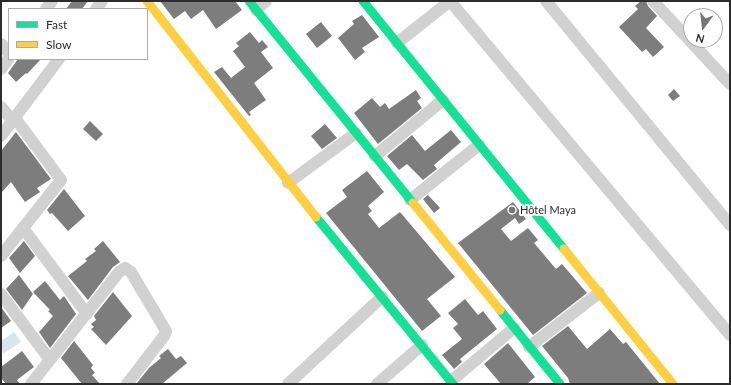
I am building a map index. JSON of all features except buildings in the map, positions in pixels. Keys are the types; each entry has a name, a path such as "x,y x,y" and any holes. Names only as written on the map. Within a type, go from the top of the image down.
{"street":[{"path":"147,1 288,183 452,382 514,328"},
{"path":"266,1 252,5 560,384"},
{"path":"363,1 673,384"},
{"path":"397,43 450,1 730,335"},
{"path":"546,1 730,225"},
{"path":"653,1 730,84"},
{"path":"1,44 8,52"},
{"path":"1,69 8,59"},
{"path":"1,136 58,60"},
{"path":"375,156 443,100"},
{"path":"1,107 14,119 61,180 1,256"},
{"path":"288,183 356,133"},
{"path":"410,200 479,145"},
{"path":"23,228 87,314"},
{"path":"32,384 119,272 126,268 131,272 166,331 164,336 127,384"},
{"path":"530,347 600,293"},
{"path":"1,294 50,360"},
{"path":"293,382 382,297"},
{"path":"377,384 422,345"}],"shaded area":[{"path":"14,332 21,342 3,354 1,341"}],"traffic: fast":[{"path":"249,1 413,203"},
{"path":"363,1 564,249"},
{"path":"316,217 453,384"},
{"path":"500,310 560,384"}],"traffic: slow":[{"path":"147,1 316,217"},
{"path":"413,203 500,310"},
{"path":"564,249 673,384"}],"place":[{"name":"Hôtel Maya","path":"512,210"}]}
